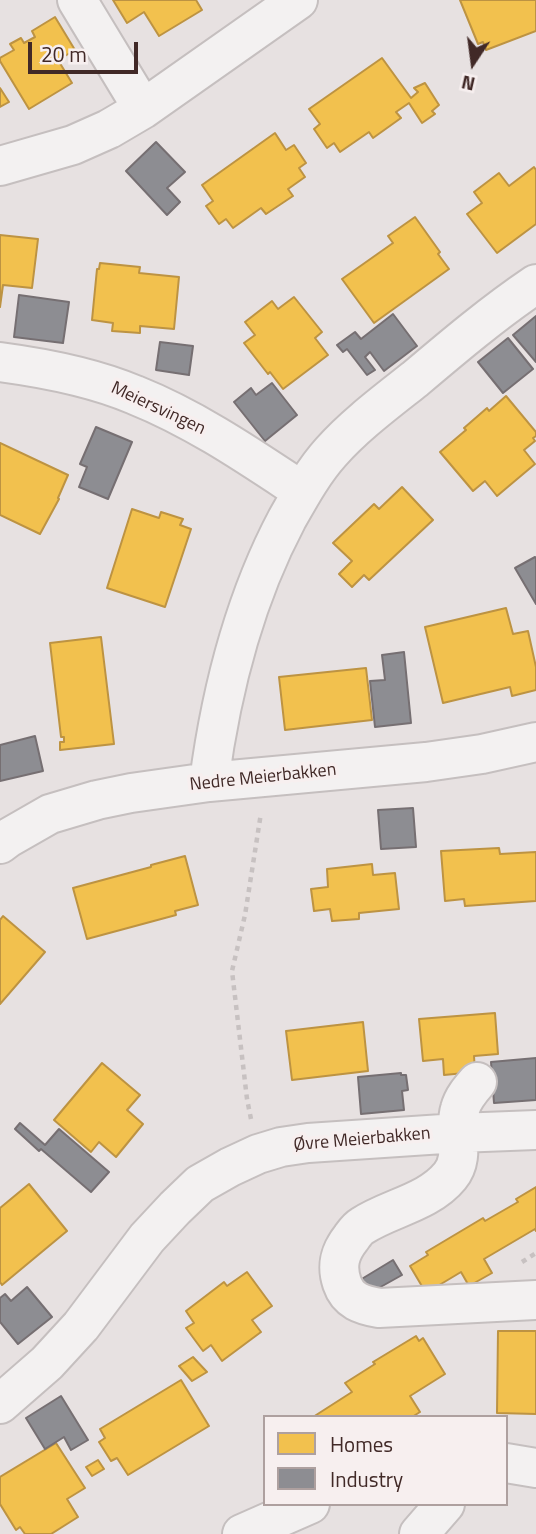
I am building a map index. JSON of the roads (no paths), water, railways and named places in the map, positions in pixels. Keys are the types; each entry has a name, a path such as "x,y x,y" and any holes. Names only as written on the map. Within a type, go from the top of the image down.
{"street":[{"path":"77,0 144,110"},
{"path":"0,166 73,145 144,110 298,0"},
{"path":"209,782 222,704 247,616 274,545 302,491 330,453 356,427 501,308 536,284"},
{"name":"Meiersvingen","path":"0,362 37,367 134,394 207,431 302,491"},
{"name":"Nedre Meierbakken","path":"0,844 50,814 131,793 209,782 426,762 482,754 536,742"},
{"path":"477,1082 467,1093 459,1110 458,1158 452,1175 436,1190 360,1227 343,1249 338,1265 345,1291 354,1301 379,1308 536,1300"},
{"name":"Øvre Meierbakken","path":"0,1404 47,1363 81,1326 147,1238 175,1208 200,1184 230,1167 258,1154 308,1143 536,1130"},
{"path":"508,1463 536,1468"},
{"path":"242,1534 305,1506"},
{"path":"419,1534 443,1506"}]}
